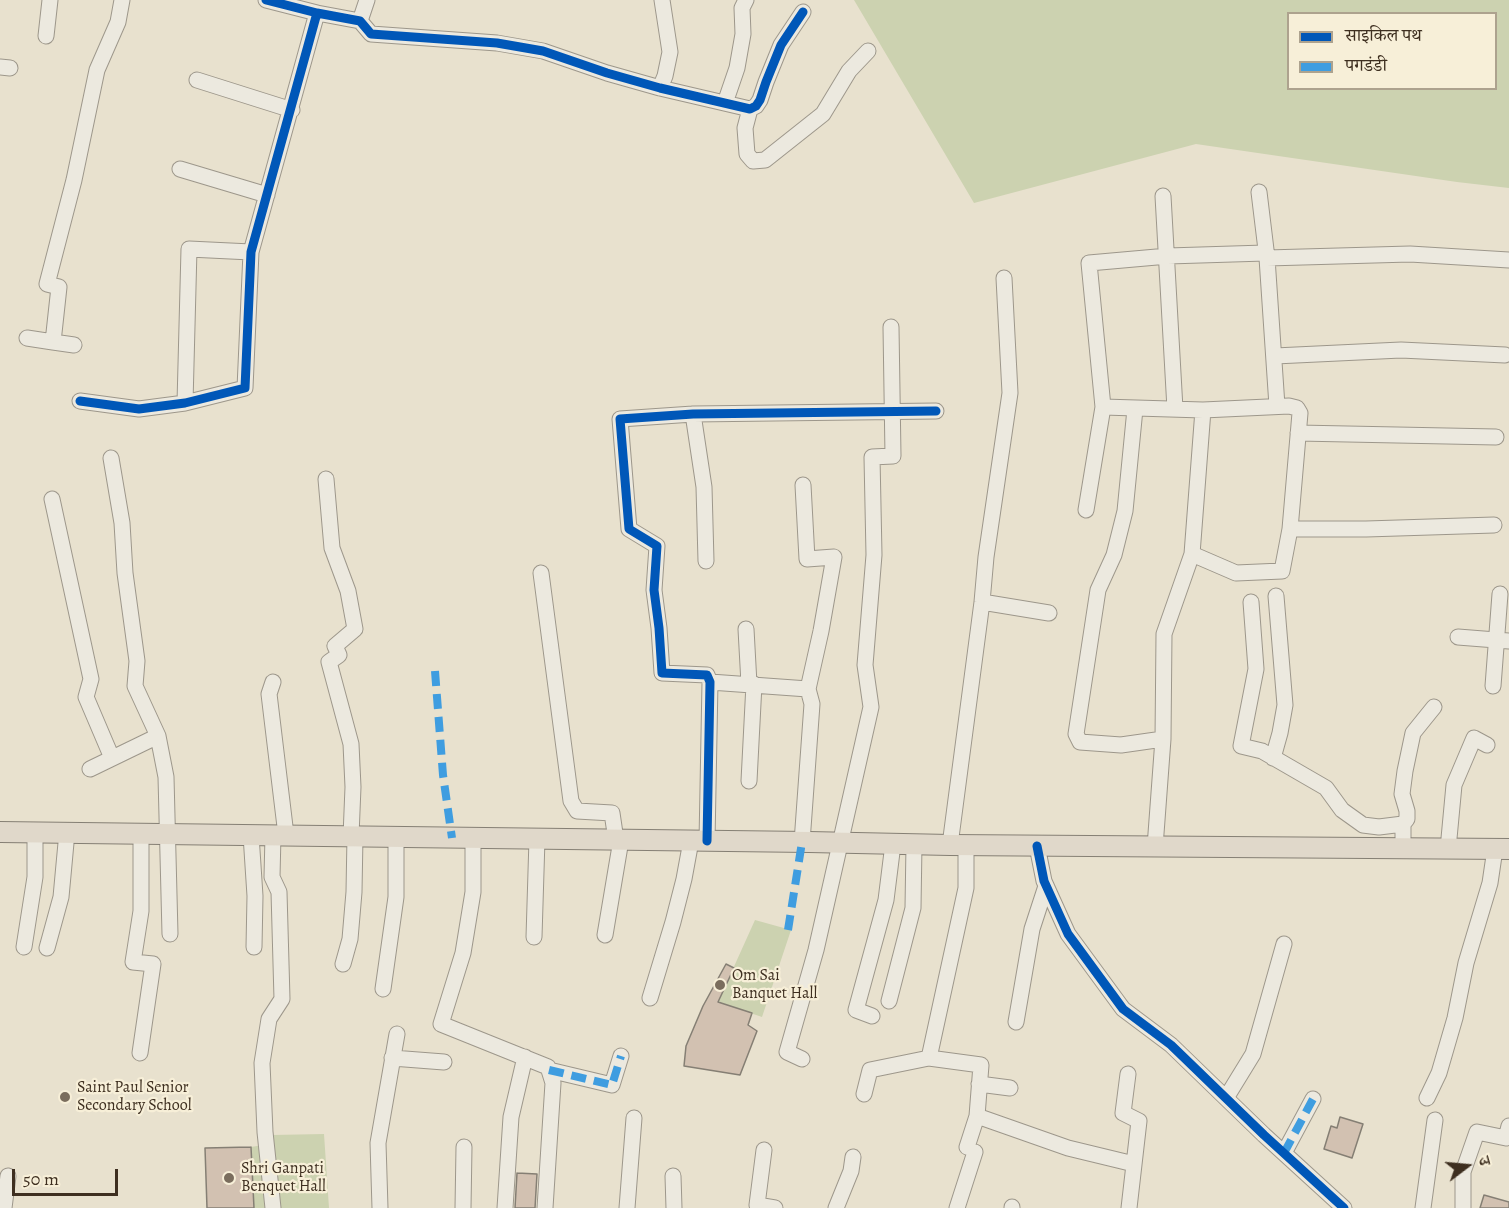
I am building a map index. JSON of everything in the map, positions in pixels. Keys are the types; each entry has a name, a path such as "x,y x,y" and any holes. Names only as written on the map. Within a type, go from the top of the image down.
{"main road":[{"path":"0,832 1037,846 1502,849"}],"street":[{"path":"46,36 50,0"},
{"path":"53,342 59,287 47,284 74,180 97,70 118,22 122,0"},
{"path":"266,0 360,21 371,34 497,43 543,51 660,88 750,109 760,100 781,45 803,12"},
{"path":"360,21 367,0"},
{"path":"660,88 670,52 662,0"},
{"path":"725,102 737,68 743,34 742,8 746,0"},
{"path":"80,401 139,409 185,403 245,388 251,252 317,13"},
{"path":"750,109 746,128 747,154 753,161 765,160 823,114 849,71 868,51"},
{"path":"196,80 292,110"},
{"path":"180,169 267,195"},
{"path":"1259,192 1275,356 1277,406"},
{"path":"1163,196 1175,409"},
{"path":"185,403 189,249 251,252"},
{"path":"1086,510 1103,407 1089,263 1167,256 1410,254 1509,260"},
{"path":"929,1058 966,888 958,845 986,558 1010,393 1004,278"},
{"path":"802,1059 787,1052 816,950 871,707 865,665 874,559 872,457 892,456 891,327"},
{"path":"27,338 74,345"},
{"path":"1275,356 1401,350 1504,355"},
{"path":"1103,407 1203,410 1277,406 1297,408 1298,433 1290,529 1282,571 1236,573 1192,554"},
{"path":"1135,409 1125,511 1114,555 1098,590 1076,734 1080,742 1121,745 1163,740"},
{"path":"1155,847 1163,740 1164,634 1192,554 1203,410"},
{"path":"650,998 684,879 699,841 710,682 707,675 662,673 654,590 657,546 629,529 620,419 693,414 936,411"},
{"path":"693,414 704,487 706,561"},
{"path":"1298,433 1496,437"},
{"path":"111,458 122,523 125,573 137,661 135,686 158,736 166,777 170,934"},
{"path":"326,479 332,548 348,591 356,628 335,646 339,656 329,662 351,744 354,787 354,892 351,927 343,963"},
{"path":"802,485 807,559 834,557 808,689 812,704 802,842"},
{"path":"52,499 91,679 86,697 112,758"},
{"path":"1290,529 1494,525"},
{"path":"541,573 571,801 577,811 612,813 619,840 605,935"},
{"path":"1493,686 1503,640 1500,594"},
{"path":"1274,758 1285,705 1276,596"},
{"path":"982,602 1048,613"},
{"path":"1251,602 1256,669 1241,746 1262,751 1326,788 1342,810 1363,825 1386,827 1403,824"},
{"path":"746,629 751,684 749,781"},
{"path":"1458,637 1503,640"},
{"path":"273,682 269,694 280,835 272,877 279,892 282,999 269,1019 262,1063 265,1132 273,1208"},
{"path":"710,682 808,689"},
{"path":"1403,848 1403,824 1407,819 1407,812 1402,794 1413,733 1434,707"},
{"path":"90,769 158,736"},
{"path":"1448,849 1454,785 1474,738 1487,745"},
{"path":"24,947 35,878 35,832"},
{"path":"47,948 61,897 67,832"},
{"path":"140,1053 153,964 133,962 141,911 141,833"},
{"path":"250,835 255,896 254,947"},
{"path":"383,989 396,897 396,837"},
{"path":"473,838 473,892 463,953 441,1024 548,1067 553,1083 545,1208"},
{"path":"534,937 537,839"},
{"path":"872,1016 856,1010 886,900 892,844"},
{"path":"889,1001 913,908 914,844"},
{"path":"1037,846 1046,886 1068,934 1123,1009 1171,1045 1344,1208"},
{"path":"1427,1098 1439,1073 1455,1018 1466,963 1502,849"},
{"path":"1016,1022 1032,929 1046,886"},
{"path":"1226,1098 1253,1054 1284,944"},
{"path":"380,1208 378,1143 397,1034"},
{"path":"549,1071 612,1085 621,1056"},
{"path":"505,1208 511,1117 525,1057"},
{"path":"393,1058 444,1062"},
{"path":"864,1094 870,1070 929,1058 981,1065 977,1116 957,1208"},
{"path":"1128,1074 1123,1113 1139,1121 1129,1208"},
{"path":"979,1084 1010,1088"},
{"path":"1284,1153 1313,1099"},
{"path":"977,1116 1068,1148 1134,1164"},
{"path":"627,1208 634,1118"},
{"path":"1423,1208 1436,1120"},
{"path":"1463,1208 1463,1172 1478,1132 1506,1138 1509,1126"},
{"path":"463,1208 464,1147"},
{"path":"764,1149 757,1206 775,1208"},
{"path":"836,1208 850,1172 853,1157"},
{"path":"4,1208 8,1176"},
{"path":"673,1176 674,1208"}],"green space":[{"path":"854,0 1509,0 1509,188 1196,144 974,203"},
{"path":"755,920 791,930 762,1017 718,1002"},
{"path":"324,1134 329,1208 279,1208 272,1135"},
{"path":"263,1145 269,1208 254,1208 251,1147"}],"building":[{"name":"Om Sai Banquet Hall","path":"726,964 734,968 718,1002 752,1013 748,1025 757,1031 740,1075 684,1066 686,1046 703,1006"},
{"path":"1340,1117 1363,1124 1352,1158 1324,1149 1331,1126 1337,1128"},
{"name":"Shri Ganpati Benquet Hall","path":"251,1147 254,1208 207,1208 205,1148"},
{"path":"517,1173 537,1174 535,1208 515,1208"},
{"path":"1484,1195 1509,1202 1509,1208 1480,1208"}],"marked path":[{"path":"435,671 443,775 452,838"},
{"path":"788,930 802,842"},
{"path":"549,1070 612,1085 621,1056"},
{"path":"1284,1153 1313,1099"}],"cycle path":[{"path":"266,0 360,21 371,34 497,43 543,51 660,88 750,109 760,100 781,45 803,12"},
{"path":"80,401 139,409 185,403 245,388 251,252 317,13"},
{"path":"707,841 710,682 707,675 662,673 654,590 657,546 629,529 620,419 693,414 936,411"},
{"path":"1037,846 1044,881 1068,934 1123,1009 1171,1045 1344,1208"}],"place":[{"name":"Om Sai Banquet Hall","path":"720,985"},
{"name":"Saint Paul Senior Secondary School","path":"65,1097"},
{"name":"Shri Ganpati Benquet Hall","path":"229,1178"}]}
